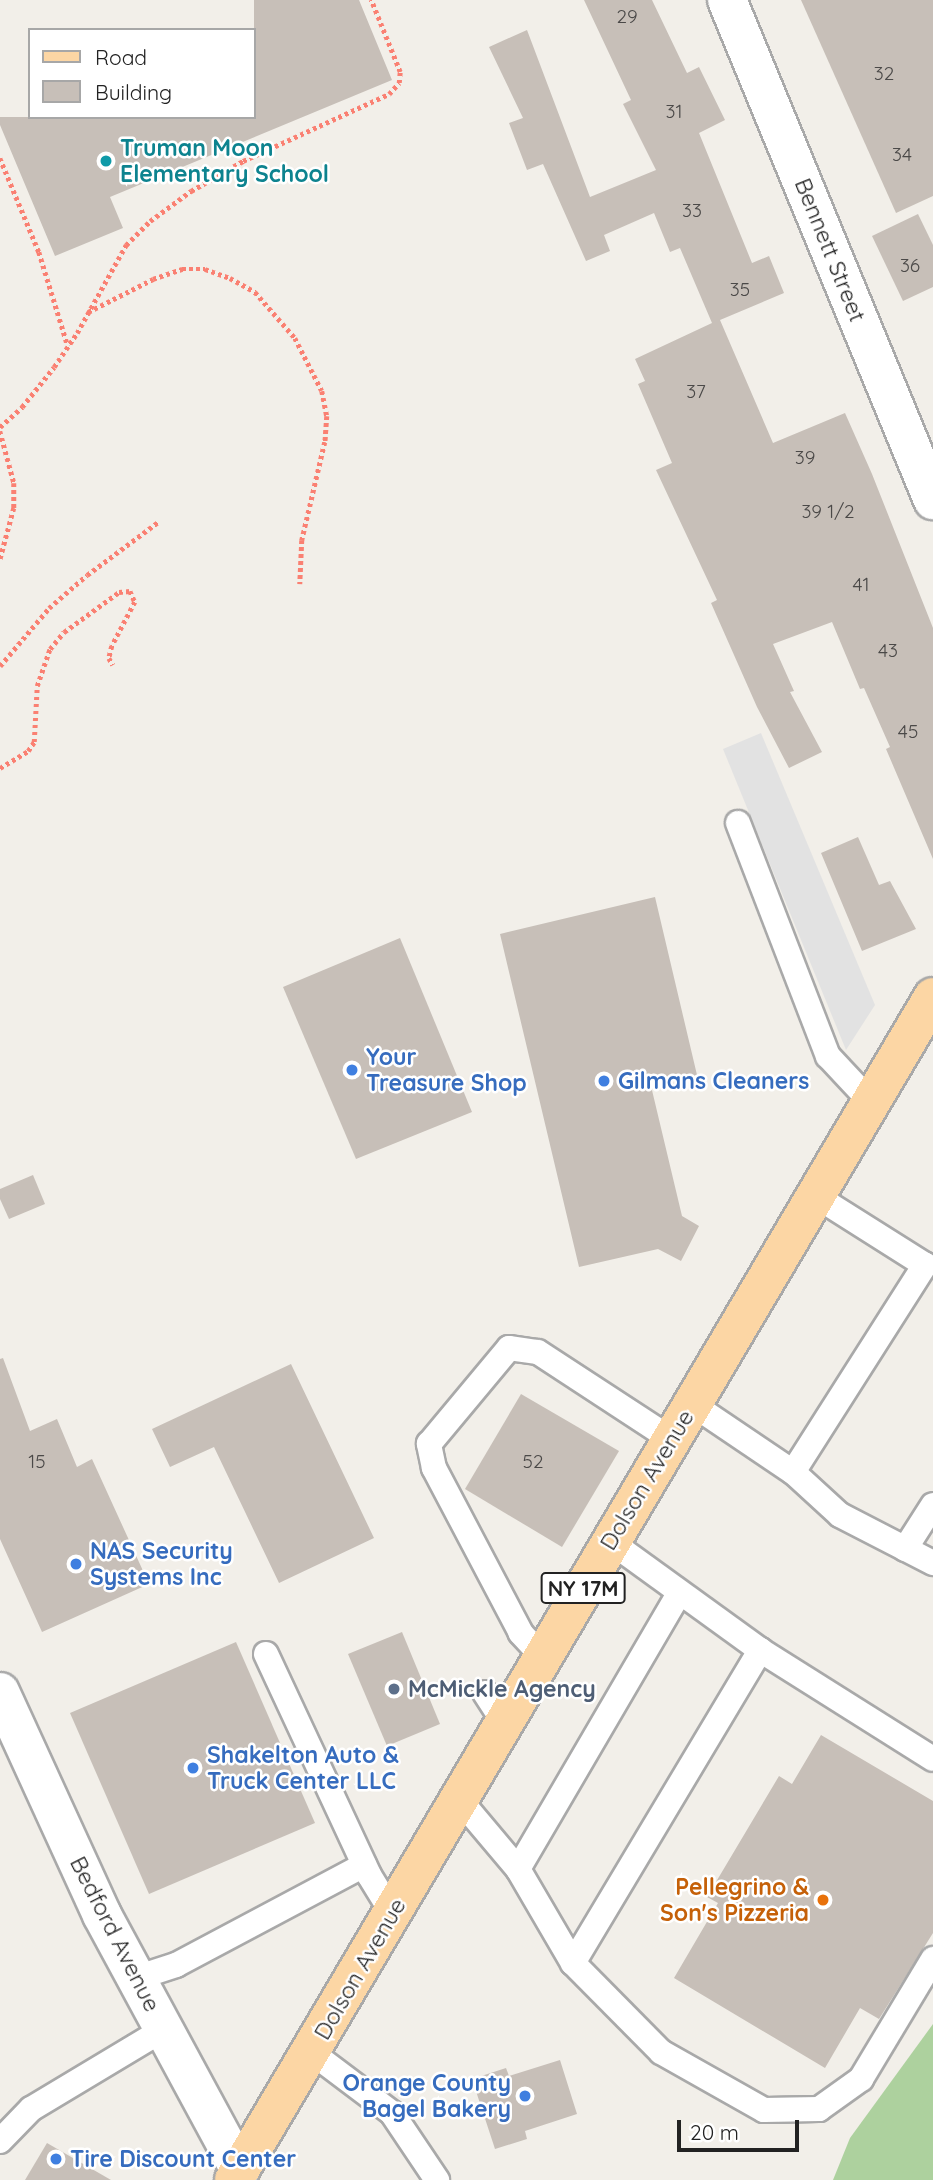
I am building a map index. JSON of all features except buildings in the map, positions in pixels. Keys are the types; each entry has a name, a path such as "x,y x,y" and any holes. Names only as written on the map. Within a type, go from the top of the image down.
{"main road":[{"name":"Dolson Avenue","path":"237,2175 459,1799 495,1707 543,1657 933,997"}],"street":[{"name":"Bennett Street","path":"727,0 933,500"},
{"name":"Bedford Avenue","path":"0,1692 102,1915 164,2029 237,2175"}],"lane":[{"path":"738,824 828,1056 871,1102"},
{"path":"793,1472 929,1263 816,1196"},
{"path":"543,1657 521,1633 434,1468 429,1444 509,1348 538,1352 671,1439"},
{"path":"692,1404 793,1472 840,1515 933,1563"},
{"path":"905,1549 933,1505"},
{"path":"611,1542 760,1650 933,1759"},
{"path":"518,1869 679,1593"},
{"path":"573,1963 760,1650"},
{"path":"266,1654 364,1865 393,1913"},
{"path":"459,1799 518,1869 573,1963 661,2052 764,2110 819,2109 861,2079 933,1959"},
{"path":"136,1978 176,1965 364,1865"},
{"path":"0,2141 31,2109 164,2029"},
{"path":"311,2052 392,2113 437,2180"}],"path":[{"path":"0,560 8,538 14,495 9,458 0,429 22,407 68,346 126,245 150,221 191,191 243,161 389,94 399,83 400,72 371,0"},
{"path":"0,158 39,253 68,346"},
{"path":"88,313 153,279 182,269 205,270 230,278 255,292 289,330 322,391 327,416 325,442 302,540 300,584"},
{"path":"0,666 49,608 86,575 158,522"},
{"path":"0,768 28,751 34,742 37,686 50,649 64,632 119,592 130,591 135,602 111,646 109,657 113,665"}],"green space":[{"path":"933,2024 933,2180 833,2180 850,2138"}],"shaded area":[{"path":"761,733 875,1005 846,1050 723,749"}],"place":[{"name":"Truman Moon Elementary School","path":"106,161"},
{"name":"Your Treasure Shop","path":"352,1070"},
{"name":"Gilmans Cleaners","path":"604,1081"},
{"name":"NAS Security Systems Inc","path":"76,1564"},
{"name":"McMickle Agency","path":"394,1689"},
{"name":"Shakelton Auto & Truck Center LLC","path":"193,1768"},
{"name":"Pellegrino & Son's Pizzeria","path":"823,1900"},
{"name":"Orange County Bagel Bakery","path":"525,2096"},
{"name":"Tire Discount Center","path":"56,2159"}]}
